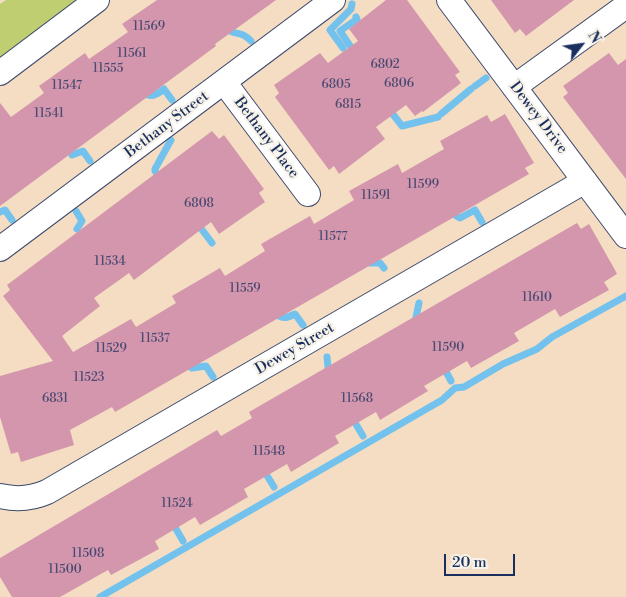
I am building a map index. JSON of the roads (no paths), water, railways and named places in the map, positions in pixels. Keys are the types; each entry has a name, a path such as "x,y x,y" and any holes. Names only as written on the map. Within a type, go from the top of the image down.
{"street":[{"path":"0,73 97,0"},
{"name":"Bethany Street","path":"0,250 333,0"},
{"name":"Dewey Drive","path":"449,0 626,236"},
{"path":"514,86 626,6"},
{"name":"Bethany Place","path":"224,82 308,194"},
{"name":"Dewey Street","path":"0,496 21,499 33,498 47,492 585,181"}],"waterway":[{"path":"343,48 330,30 351,9 352,4"},
{"path":"355,53 340,31 357,19 356,17"},
{"path":"225,28 231,32 244,35 251,41"},
{"path":"475,86 486,78"},
{"path":"142,91 147,95 153,95 164,89 172,100"},
{"path":"441,114 471,89"},
{"path":"388,108 402,126 438,117"},
{"path":"160,179 155,169 171,140"},
{"path":"72,155 83,151 90,161"},
{"path":"452,209 455,215 460,218 475,210 482,222"},
{"path":"0,212 5,210 12,220"},
{"path":"76,211 82,221 77,229"},
{"path":"197,223 212,243"},
{"path":"367,263 380,263 384,268"},
{"path":"100,597 442,400 455,388 464,387 503,364 537,349 552,337 626,296"},
{"path":"419,303 416,317 419,324"},
{"path":"274,312 284,318 295,314 303,325"},
{"path":"327,357 329,376"},
{"path":"184,363 192,368 206,366 213,377"},
{"path":"443,366 451,381"},
{"path":"351,416 363,436"},
{"path":"263,469 274,487"},
{"path":"172,522 183,541"}]}
